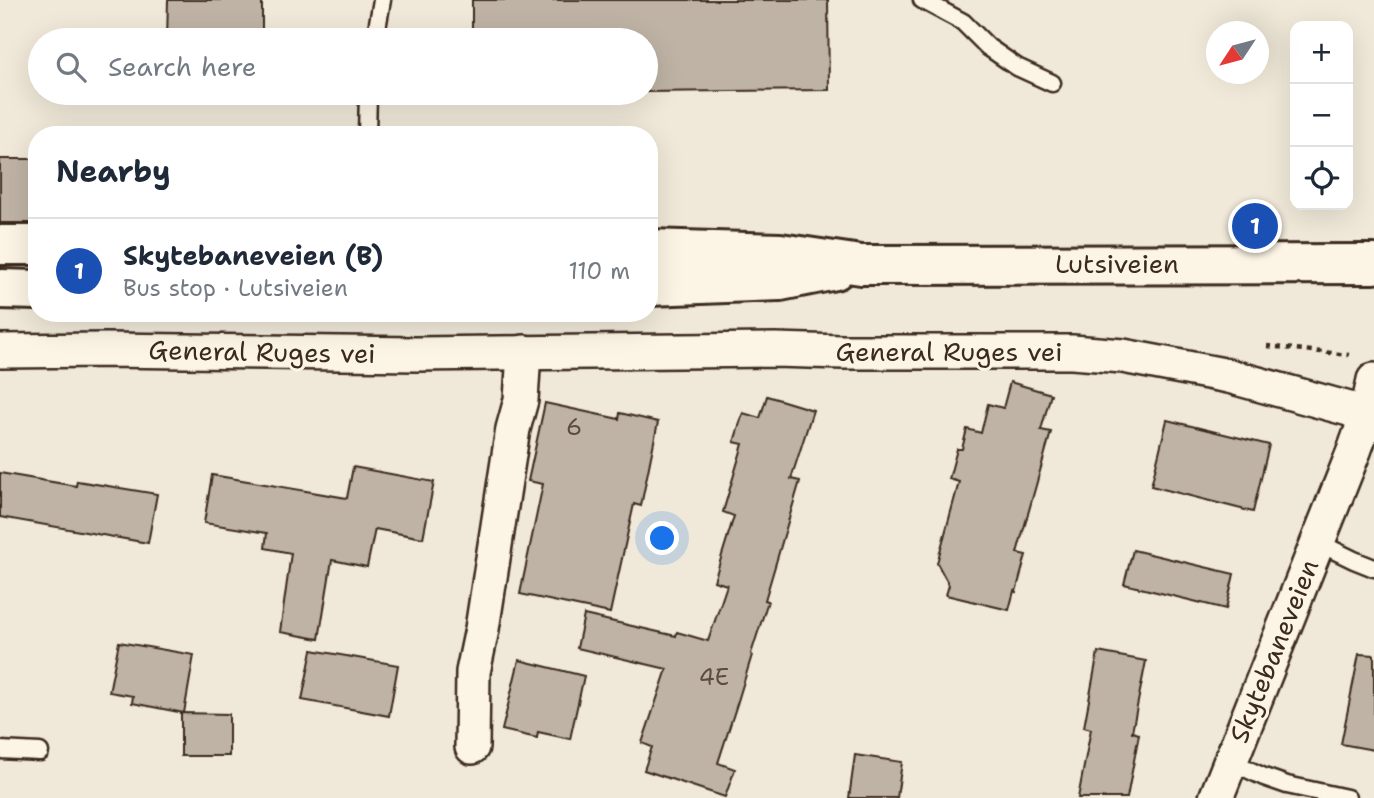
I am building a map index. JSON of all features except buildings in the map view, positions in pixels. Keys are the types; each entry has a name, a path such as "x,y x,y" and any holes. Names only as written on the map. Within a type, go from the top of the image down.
{"main road":[{"path":"0,245 28,245"},
{"name":"Lutsiveien","path":"658,249 780,253 861,265 1374,264"},
{"name":"Lutsiveien","path":"658,286 780,281 861,265"},
{"path":"0,289 28,290"}],"street":[{"name":"General Ruges vei","path":"0,351 390,354 775,350 1072,352 1123,356 1229,376 1349,409 1366,418"},
{"path":"471,747 472,671 482,629 513,429 521,400 524,352"},
{"name":"Skytebaneveien","path":"1216,798 1354,451 1366,418 1374,380"}],"lane":[{"path":"377,28 382,0"},
{"path":"922,0 963,22 988,47 1017,67 1052,83"},
{"path":"367,126 368,105"},
{"name":"Skytebaneveien","path":"1317,542 1374,568"},
{"path":"0,750 40,752"},
{"name":"Skytebaneveien","path":"1230,761 1287,785 1347,798"}],"place":[{"name":"Skytebaneveien (B)","path":"1255,226"}]}
